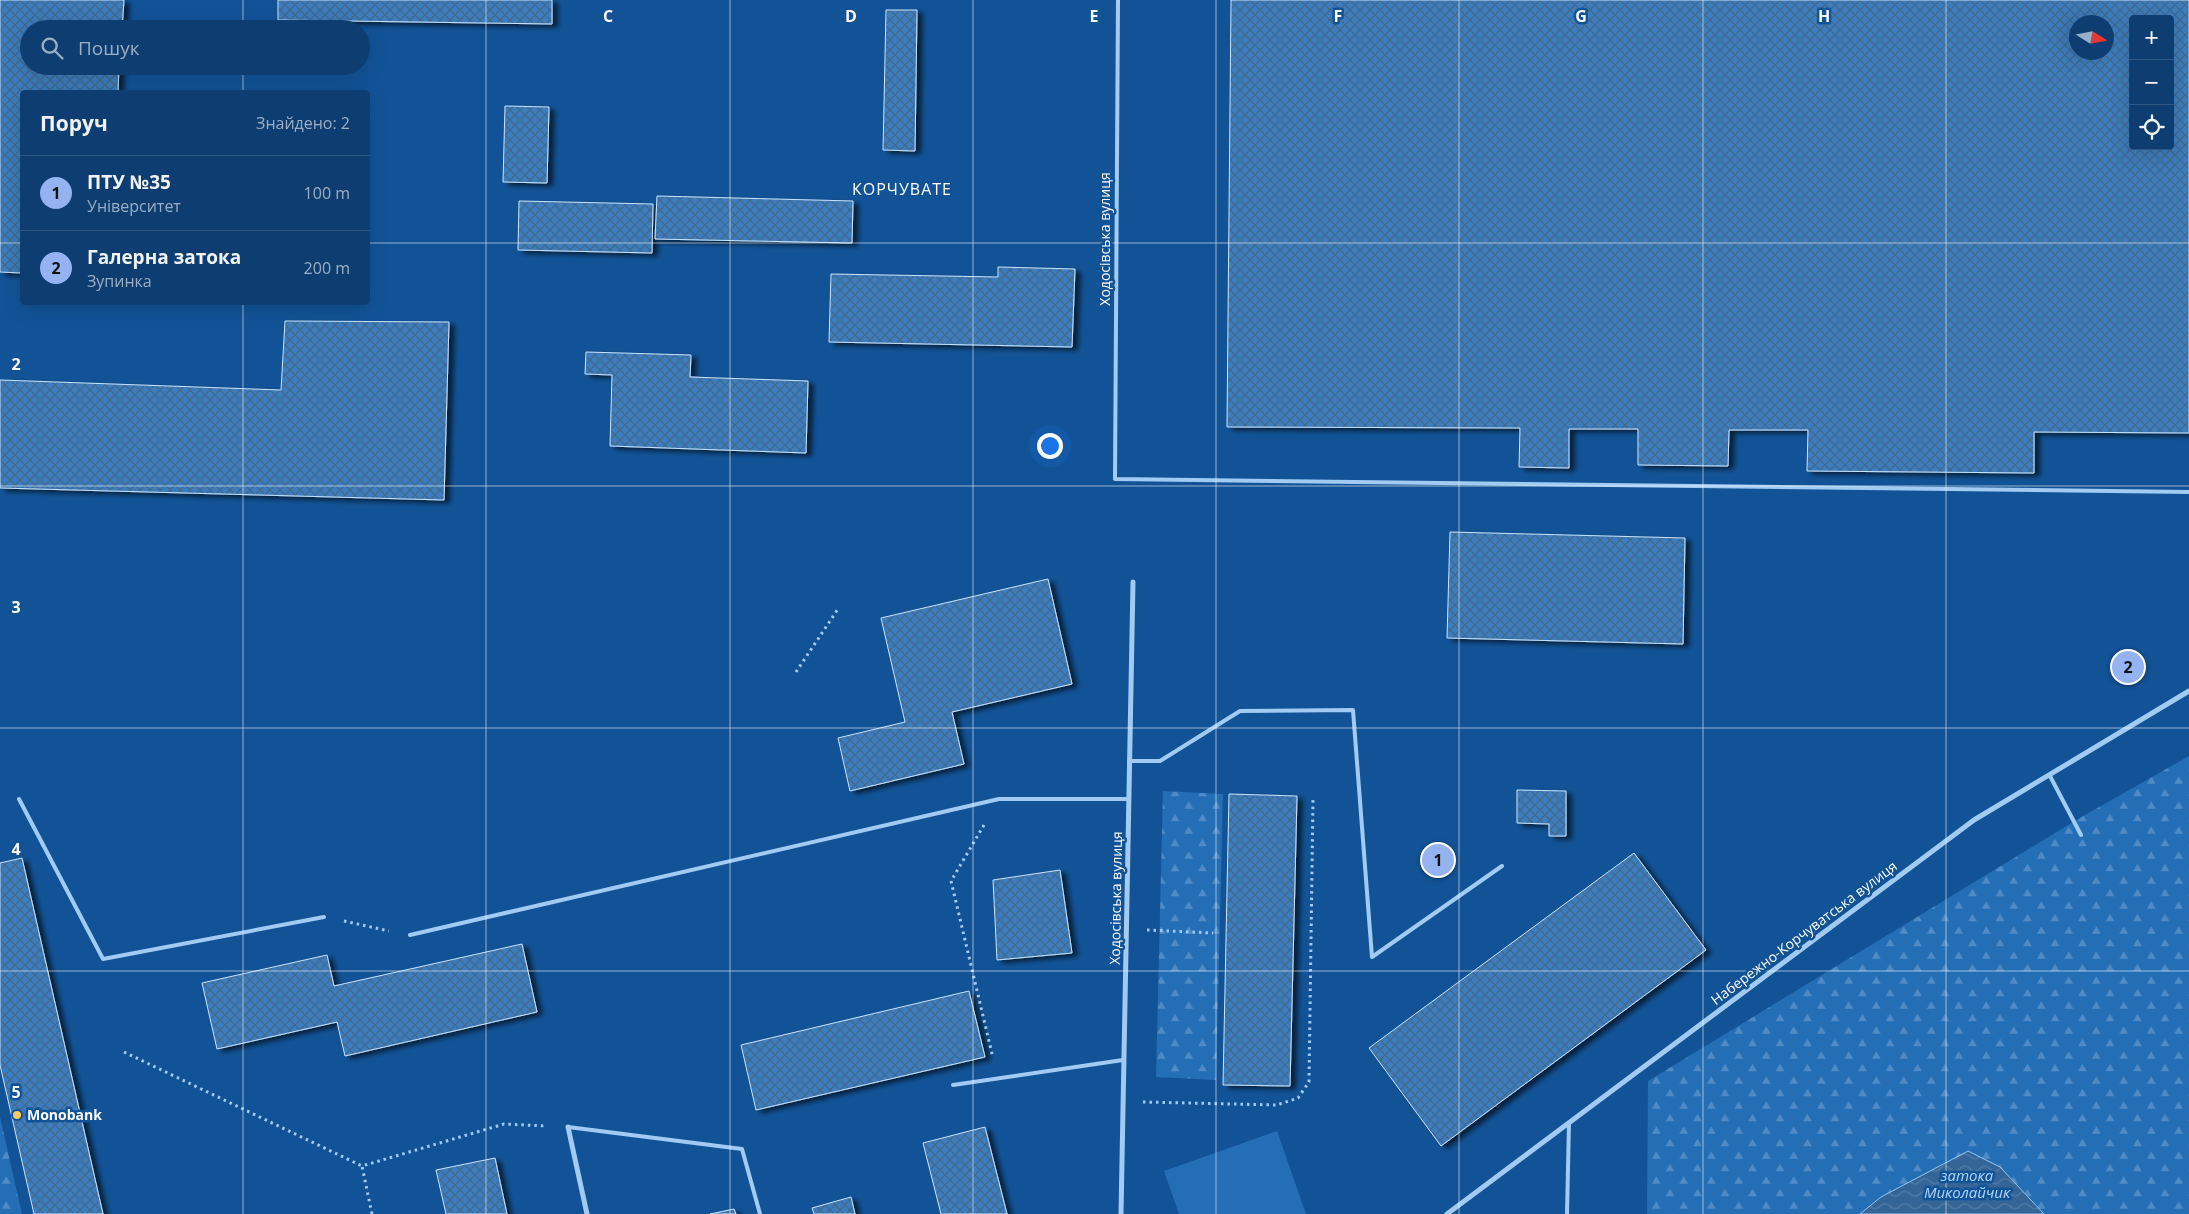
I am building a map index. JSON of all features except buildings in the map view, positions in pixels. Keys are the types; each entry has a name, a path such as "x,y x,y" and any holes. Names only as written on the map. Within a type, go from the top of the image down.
{"street":[{"name":"Ходосівська вулиця","path":"1121,1214 1133,582"},
{"name":"Набережно-Корчуватська вулиця","path":"1447,1214 1974,820 2189,691"},
{"path":"568,1127 587,1214"}],"lane":[{"name":"Ходосівська вулиця","path":"1118,0 1115,478 2189,492"},
{"path":"1129,761 1160,761 1240,711 1354,710 1372,957 1502,866"},
{"path":"2050,776 2082,835"},
{"path":"410,935 999,799 1129,798"},
{"path":"19,800 103,959 324,918"},
{"path":"953,1085 1124,1060"},
{"path":"1567,1214 1569,1123"},
{"path":"568,1127 742,1149 760,1214"}],"path":[{"path":"796,672 838,608"},
{"path":"998,1078 951,881 999,799"},
{"path":"1123,1101 1277,1104 1298,1098 1309,1082 1313,799"},
{"path":"324,918 410,935"},
{"path":"1126,928 1213,933"},
{"path":"124,1052 362,1166 504,1124 568,1127"},
{"path":"362,1166 372,1214"}],"green space":[{"path":"2189,756 2189,1214 2044,1214 2027,1198 1881,1197 1860,1214 1647,1214 1648,1081 2078,819"},
{"path":"1163,791 1223,794 1216,1080 1156,1077"},
{"path":"0,1117 22,1214 0,1214"},
{"path":"1277,1131 1306,1214 1179,1214 1164,1171"}],"water":[{"name":"затока Миколайчик","path":"1968,1151 2000,1167 2044,1214 1860,1214 1881,1197"}],"place":[{"name":"Галерна затока","path":"2128,667"},
{"name":"ПТУ №35","path":"1438,860"},
{"name":"Monobank","path":"17,1115"}],"district":[{"name":"КОРЧУВАТЕ","path":"902,189"}]}
